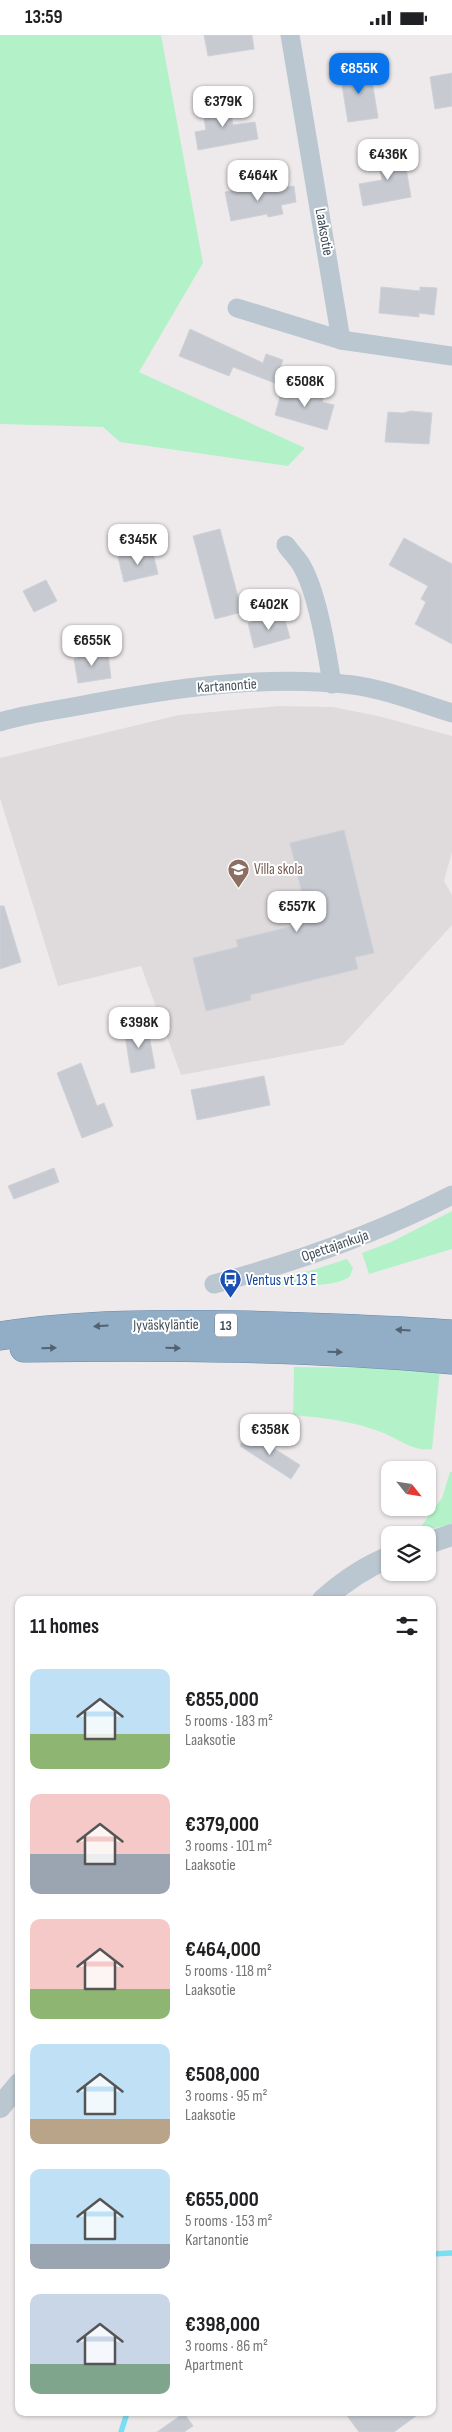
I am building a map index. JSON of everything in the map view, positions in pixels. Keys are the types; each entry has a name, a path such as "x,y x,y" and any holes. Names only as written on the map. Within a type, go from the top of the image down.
{"highway":[{"name":"Jyväskyläntie","path":"0,1336 42,1329 128,1325 370,1328 452,1334"},
{"name":"Jyväskyläntie","path":"0,1349 124,1347 282,1350 370,1353 452,1360"}],"street":[{"name":"Laaksotie","path":"290,35 342,340"},
{"path":"237,308 342,340 452,356"},
{"path":"286,545 301,564 309,583 322,628 332,684"},
{"name":"Kartanontie","path":"0,722 119,698 226,684 332,684 394,693 452,713"},
{"name":"Opettajankuja","path":"214,1284 265,1271 351,1241 388,1227 452,1195"},
{"path":"436,1540 452,1535"},
{"path":"328,1596 344,1582 381,1560"},
{"path":"0,2107 15,2089"}],"shaded area":[{"name":"Villa skola","path":"279,706 333,707 378,716 452,736 452,852 444,881 452,895 452,925 343,1045 181,1075 141,966 58,986 0,798 0,758 179,715"}],"green space":[{"path":"0,35 161,35 203,263 139,372 305,448 288,466 120,442 103,427 0,424"},
{"path":"452,1211 452,1249 369,1274 362,1253 391,1242"},
{"path":"347,1259 353,1268 350,1276 332,1283 305,1285 256,1282 309,1271"},
{"path":"294,1367 440,1369 432,1449 416,1448 356,1424 293,1415"},
{"path":"450,1472 452,1472 452,1524 436,1528 436,1526 421,1526 429,1516 436,1516 436,1506 442,1498"}],"building":[{"path":"204,35 252,35 254,49 208,56"},
{"path":"370,68 378,118 348,122 340,73"},
{"path":"452,73 452,106 435,109 430,77"},
{"path":"229,102 233,125 255,122 258,139 198,150 195,132 206,130 202,107"},
{"path":"403,151 411,197 363,206 359,184 382,180 377,155"},
{"path":"264,185 265,190 294,186 296,202 281,205 283,214 268,217 267,214 231,221 225,192"},
{"path":"381,287 420,291 420,287 437,288 434,315 419,313 419,317 379,313"},
{"path":"190,329 263,363 266,354 283,360 279,371 290,376 285,387 233,367 229,376 179,356"},
{"path":"283,386 297,390 301,388 324,395 322,402 334,405 327,430 275,415"},
{"path":"411,411 432,413 429,444 385,442 388,412 403,413"},
{"path":"220,529 242,612 215,619 193,536"},
{"path":"404,538 452,564 452,644 415,624 426,602 421,599 428,586 389,565"},
{"path":"152,549 158,574 124,582 118,557"},
{"path":"46,580 57,601 34,612 23,591"},
{"path":"283,613 290,638 254,648 248,623"},
{"path":"94,651 95,656 108,654 111,678 78,683 74,659 78,658 78,654"},
{"path":"344,830 374,953 355,957 358,969 250,995 251,1000 206,1011 193,958 238,947 236,940 309,922 290,843"},
{"path":"0,906 4,906 21,962 0,969"},
{"path":"147,1024 155,1068 131,1073 124,1029"},
{"path":"81,1063 97,1106 104,1103 113,1126 82,1138 57,1073"},
{"path":"264,1076 270,1105 197,1120 191,1090"},
{"path":"54,1168 59,1182 14,1199 8,1186"},
{"path":"248,1432 300,1465 291,1479 240,1446"},
{"path":"180,2416 186,2416 193,2426 184,2432 157,2432"},
{"path":"347,2416 416,2416 394,2432 359,2432"}],"waterway":[{"path":"436,2254 452,2253"},
{"path":"121,2432 126,2416"}],"place":[{"name":"Villa skola","path":"238,888"},
{"name":"Ventus vt 13 E","path":"230,1299"}]}
